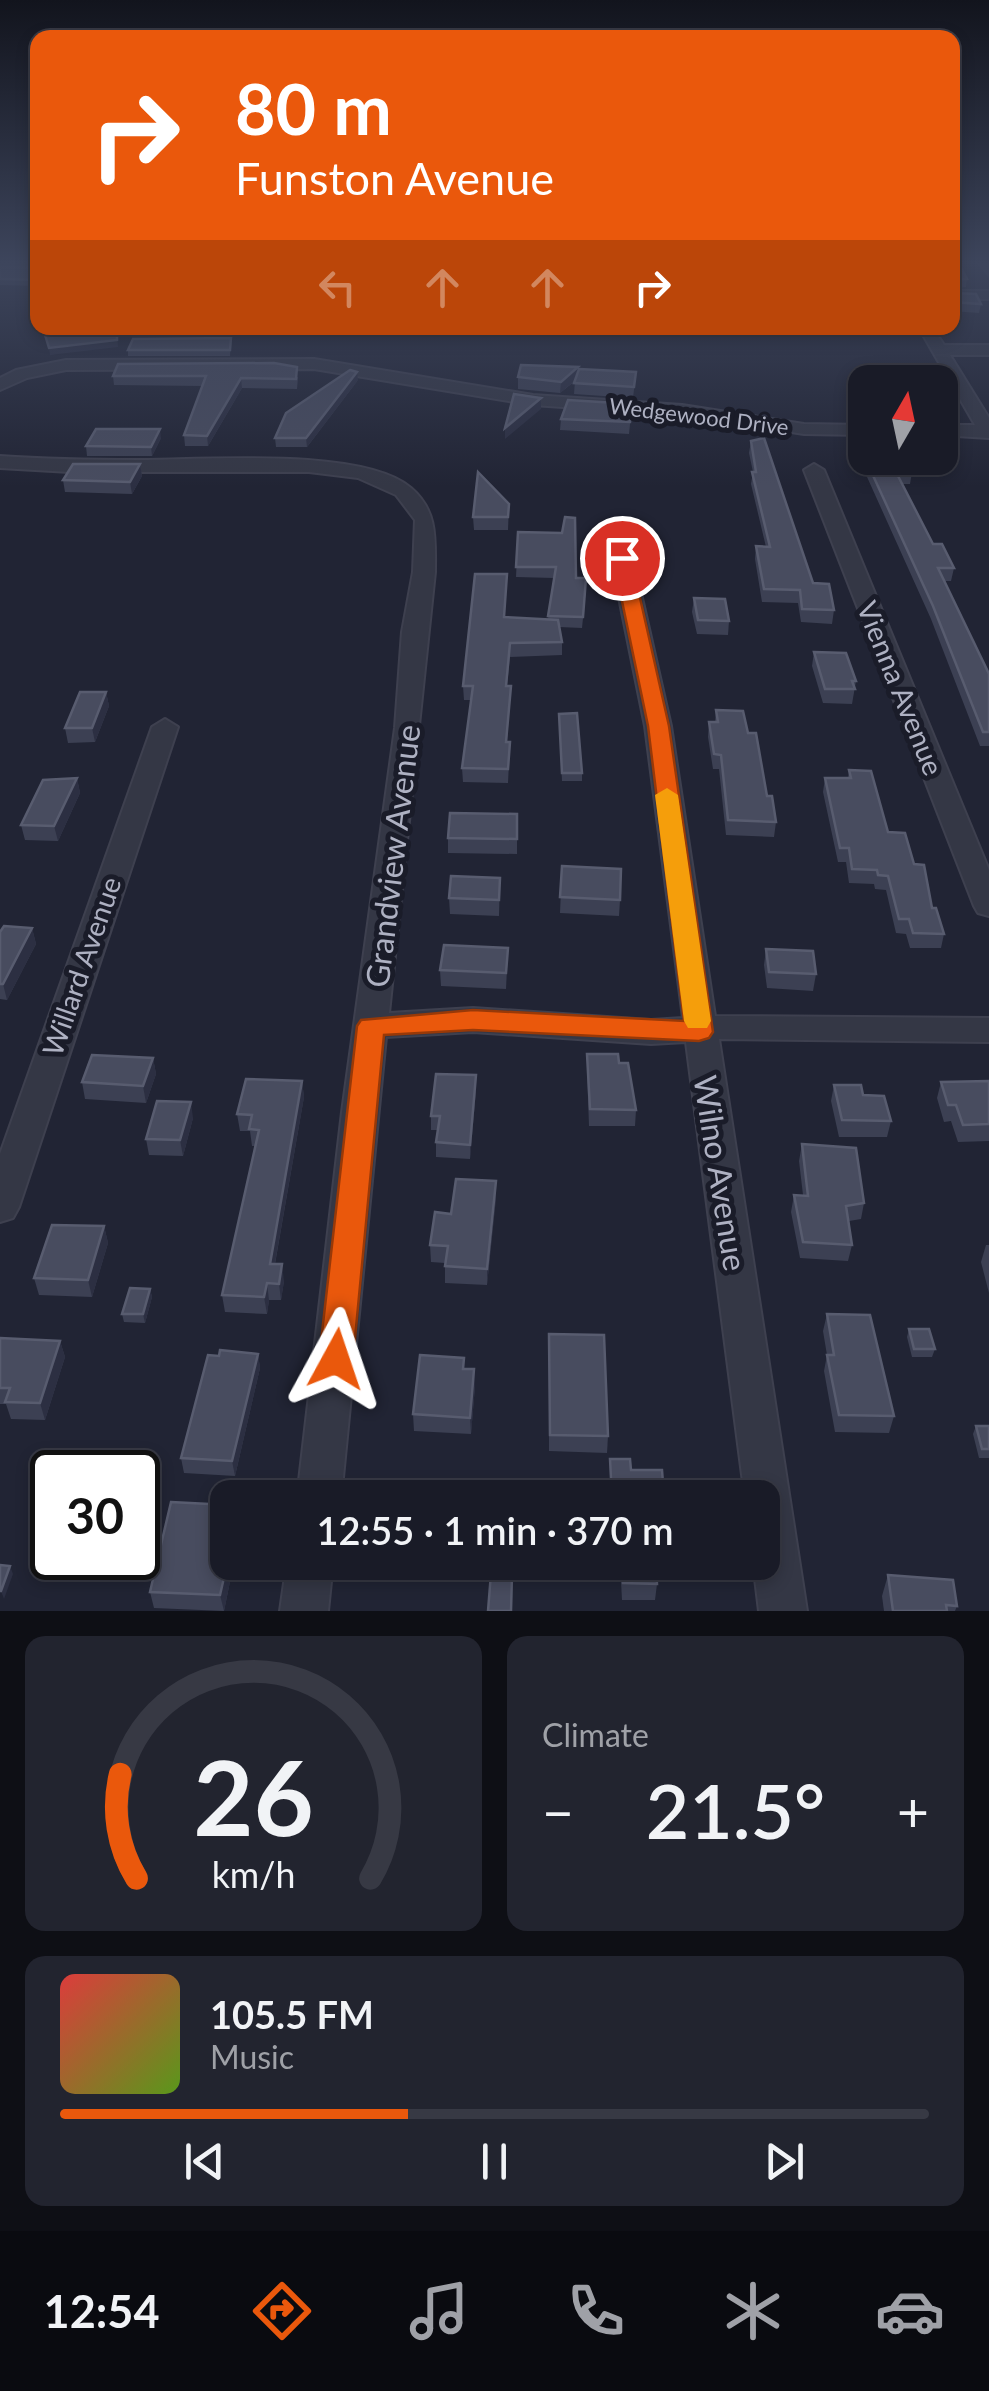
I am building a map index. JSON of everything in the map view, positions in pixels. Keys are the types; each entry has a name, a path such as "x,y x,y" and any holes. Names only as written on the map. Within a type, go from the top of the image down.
{"street":[{"path":"931,336 988,432"},
{"path":"939,350 989,350"},
{"name":"Wedgewood Drive","path":"0,385 22,374 66,366 314,364 533,400 682,410 753,424 848,430"},
{"path":"958,431 988,432"},
{"name":"Grandview Avenue","path":"0,462 70,466 309,466 362,473 403,490 425,520 424,572 414,632 408,728 321,1480"},
{"name":"Vienna Avenue","path":"814,470 989,906"},
{"name":"Wilno Avenue","path":"622,558 658,726 784,1611"},
{"name":"Willard Avenue","path":"0,1207 165,727"},
{"path":"371,1026 473,1020 699,1032 747,1026 989,1030"},
{"path":"304,1611 308,1580"}],"building":[{"path":"45,336 117,336 117,340 49,348"},
{"path":"231,338 230,350 128,350 133,339"},
{"path":"274,363 297,367 296,379 241,378 207,436 184,435 206,376 113,376 118,364"},
{"path":"521,365 578,367 561,382 518,377"},
{"path":"579,369 636,372 634,387 574,383"},
{"path":"350,370 357,372 306,438 275,438 286,413"},
{"path":"514,394 541,398 505,428"},
{"path":"568,400 632,404 630,422 561,419"},
{"path":"96,429 160,429 151,447 86,446"},
{"path":"764,438 813,583 829,584 834,610 802,609 800,590 764,589 756,546 770,547 752,472 756,472 751,441"},
{"path":"73,464 140,464 130,482 63,480"},
{"path":"478,472 509,504 508,517 473,517"},
{"path":"873,475 898,475 933,544 942,544 954,568 938,568 989,674 989,732 983,732 933,606"},
{"path":"565,517 575,518 576,578 586,578 583,617 548,616 556,567 516,567 518,532 562,533"},
{"path":"475,574 507,574 504,617 558,620 562,642 510,643 506,686 511,686 508,769 462,768 473,686 463,686"},
{"path":"694,598 725,599 729,621 698,620"},
{"path":"814,652 846,653 855,689 825,689"},
{"path":"80,692 106,692 92,728 65,728"},
{"path":"716,710 743,711 748,733 756,733 767,796 772,796 776,822 728,820 721,755 714,754 709,722 718,722"},
{"path":"577,713 582,773 562,773 559,714"},
{"path":"849,770 871,771 888,832 905,833 914,864 924,865 932,908 936,908 944,934 913,933 909,919 899,919 888,876 878,875 877,870 852,869 849,848 840,848 825,778 851,778"},
{"path":"77,778 54,826 21,825 43,780"},
{"path":"450,813 517,814 517,839 448,838"},
{"path":"562,866 621,869 620,900 560,897"},
{"path":"451,876 500,878 499,900 449,898"},
{"path":"4,926 32,928 0,984 0,932"},
{"path":"444,945 508,948 506,973 440,970"},
{"path":"766,949 813,951 816,974 769,972"},
{"path":"587,1054 618,1054 619,1063 628,1063 636,1110 590,1109"},
{"path":"92,1055 153,1058 143,1086 82,1082"},
{"path":"436,1074 476,1075 470,1145 436,1142 440,1116 431,1116"},
{"path":"246,1079 302,1081 270,1264 282,1264 279,1284 267,1283 264,1297 222,1295 259,1130 249,1129 252,1115 237,1114"},
{"path":"989,1081 989,1124 963,1125 956,1105 948,1105 941,1082"},
{"path":"834,1085 861,1085 863,1095 884,1096 891,1121 842,1120"},
{"path":"157,1101 191,1102 180,1140 146,1139"},
{"path":"802,1144 856,1148 864,1203 846,1206 852,1245 803,1242 794,1195 808,1196"},
{"path":"456,1179 496,1181 487,1269 445,1266 448,1246 430,1245 435,1212 451,1214"},
{"path":"52,1225 104,1226 88,1280 34,1278"},
{"path":"130,1288 150,1289 143,1314 122,1314"},
{"path":"827,1314 870,1315 894,1416 839,1415 827,1355 834,1355"},
{"path":"909,1329 929,1329 935,1349 914,1349"},
{"path":"549,1334 604,1335 608,1436 550,1435"},
{"path":"0,1338 60,1341 40,1403 5,1402 10,1388 0,1388"},
{"path":"220,1350 258,1354 232,1461 181,1458 208,1355 219,1356"},
{"path":"420,1355 464,1358 463,1369 474,1369 470,1418 413,1414"},
{"path":"976,1426 989,1426 989,1449 982,1449"},
{"path":"610,1459 630,1459 631,1470 662,1470 663,1480 611,1480"},
{"path":"171,1502 210,1504 210,1580 223,1580 220,1595 150,1592 153,1580 160,1580 160,1549"},
{"path":"0,1565 10,1566 1,1591 0,1591"},
{"path":"888,1575 953,1580 957,1606 946,1605 947,1611 893,1611"},
{"path":"490,1580 512,1580 511,1611 488,1611"},
{"path":"623,1580 657,1580 657,1584"}],"slow traffic":[{"path":"667,795 698,1021"}],"route":[{"path":"336,1359 371,1026 473,1020 699,1032 658,726 622,558"}]}
